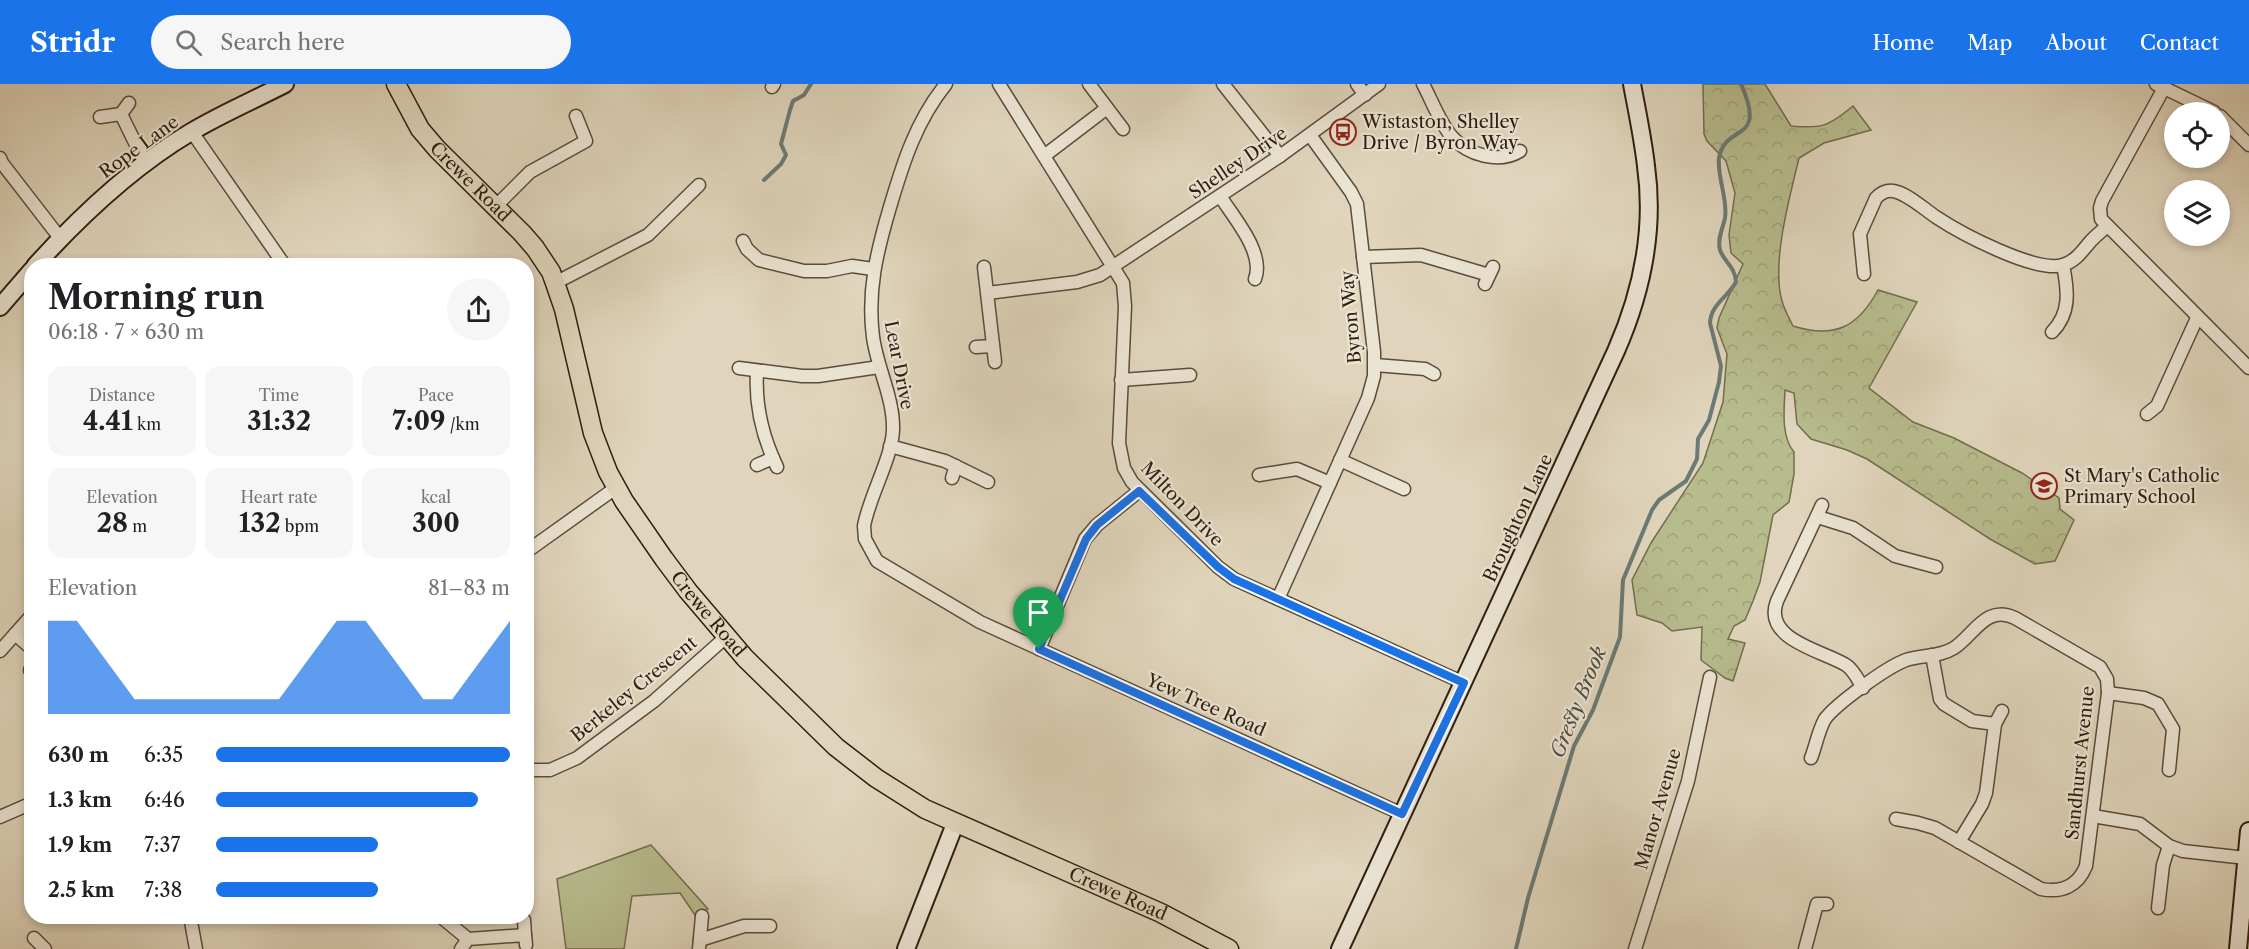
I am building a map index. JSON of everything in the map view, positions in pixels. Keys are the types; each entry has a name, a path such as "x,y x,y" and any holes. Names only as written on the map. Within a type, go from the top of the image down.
{"main road":[{"name":"Crewe Road","path":"396,84 420,129 535,248 551,272 564,309 593,433 617,487 670,567 726,637 836,747 902,796 956,824 1161,913 1229,949"}],"street":[{"name":"Rope Lane","path":"42,258 84,214 145,162 192,132 285,84"},
{"name":"Lear Drive","path":"946,84 930,105 908,148 873,269 871,312 873,339 892,419 892,435 864,526 865,539 873,557 884,566 963,613 995,629"},
{"name":"Milton Drive","path":"999,84 1123,283 1125,296 1119,450 1131,482 1225,573 1464,683"},
{"path":"1089,84 1122,129"},
{"path":"1223,84 1280,156"},
{"path":"1357,84 1365,95"},
{"name":"Shelley Drive","path":"988,292 1077,282 1100,275 1280,156 1379,84"},
{"path":"1423,84 1448,132 1457,142 1483,155 1516,157"},
{"name":"Broughton Lane","path":"1340,949 1617,351 1637,293 1648,235 1648,190 1632,84"},
{"path":"2193,102 2160,86 2102,201 2100,213 2103,222 2249,368"},
{"path":"100,117 121,114 129,103"},
{"path":"1044,156 1107,108"},
{"path":"121,114 145,162"},
{"path":"495,207 530,172 586,141 576,116"},
{"path":"2230,126 2249,146"},
{"path":"192,132 279,258"},
{"name":"Byron Way","path":"1278,599 1368,398 1375,366 1358,210 1354,196 1310,135"},
{"path":"0,158 60,238"},
{"path":"555,283 648,235 699,185"},
{"path":"1864,274 1860,234 1876,198 1881,193 1889,191 1900,194 1942,221 1998,250 2050,266 2063,265 2079,256 2089,243 2108,226"},
{"path":"1220,196 1253,248 1258,266 1255,279"},
{"path":"743,248 759,260 804,271 826,271 852,266 873,269"},
{"path":"1363,257 1421,255 1489,275"},
{"path":"2052,332 2066,312 2066,281 2063,265"},
{"path":"984,267 995,362"},
{"name":"Rope Lane","path":"0,307 24,279"},
{"path":"2147,414 2157,406 2197,318"},
{"path":"976,347 993,346"},
{"path":"1375,366 1425,369 1434,374"},
{"path":"739,368 757,372 818,376 879,367"},
{"path":"757,372 756,403 775,463 757,465"},
{"path":"1121,380 1190,374"},
{"path":"890,446 954,472 988,482"},
{"path":"1340,460 1404,489"},
{"path":"1266,476 1297,469 1330,483"},
{"path":"534,546 617,487"},
{"path":"1039,649 1086,539 1097,525 1139,491"},
{"path":"1863,688 1846,666 1787,636 1774,612 1777,601 1820,511 1853,528 1895,556 1936,567"},
{"name":"Sandhurst Avenue","path":"1811,758 1826,718 1834,709 1902,662 1947,651 1957,646 1978,624 1989,617 2010,615 2100,667 2107,679 2108,693 2093,816 2086,866 2083,873 2070,886 2055,891 2041,889 1928,825 1896,819"},
{"path":"0,651 24,624"},
{"name":"Yew Tree Road","path":"995,629 1402,814"},
{"path":"15,634 24,642"},
{"name":"Berkeley Crescent","path":"534,770 550,770 577,758 654,701 726,637"},
{"path":"1932,655 1940,699 1944,704 1972,721 1995,724"},
{"name":"Manor Avenue","path":"1635,949 1688,781 1710,677"},
{"path":"2108,693 2144,698 2158,704 2173,729 2169,770"},
{"path":"1959,842 1982,804 1986,793 1995,724 2001,711"},
{"path":"0,817 24,806"},
{"path":"2093,816 2140,824 2169,846 2183,851 2246,858"},
{"path":"909,948 956,824"},
{"path":"2238,949 2249,831"},
{"path":"2158,908 2163,865 2169,846"},
{"path":"1805,949 1818,903"},
{"path":"702,916 699,944 744,926 770,926"},
{"path":"191,924 196,949"},
{"path":"447,924 465,944 525,940 524,924"},
{"path":"34,938 45,949"}],"green space":[{"path":"1703,84 1765,84 1791,126 1825,125 1853,106 1871,130 1824,143 1799,158 1783,229 1779,268 1782,301 1793,326 1821,331 1844,327 1862,313 1878,290 1917,302 1869,388 1913,422 1954,438 2022,473 2059,498 2060,509 2074,520 2055,561 2035,564 1990,539 1867,459 1811,439 1797,424 1794,393 1785,390 1785,431 1794,452 1794,474 1789,502 1773,515 1760,582 1745,620 1734,626 1728,639 1745,643 1733,681 1725,678 1701,660 1702,627 1672,631 1662,623 1637,615 1632,580 1651,543 1703,463 1723,402 1727,354 1717,328 1719,318 1743,264 1731,253 1729,235 1735,193 1726,161 1707,141 1704,134"},
{"path":"651,845 708,909 697,918 680,893 632,896 624,949 566,949 557,879"}],"waterway":[{"path":"764,180 781,164 786,155 781,144 793,101 804,95 811,84"},
{"name":"Gresty Brook","path":"1516,949 1528,898 1574,746 1593,710 1620,637 1623,580 1652,510 1659,500 1686,481 1697,459 1698,439 1709,420 1719,382 1721,366 1710,323 1711,316 1716,306 1736,282 1734,272 1719,246 1726,210 1719,158 1723,147 1747,125 1750,116 1741,84"}],"place":[{"name":"Wistaston, Shelley Drive / Byron Way","path":"1343,132"},
{"name":"St Mary's Catholic Primary School","path":"2044,486"}],"route":[{"path":"1139,491 1218,567 1234,579 1464,683 1402,814 1039,649 1081,547 1091,531 1139,491"}]}
